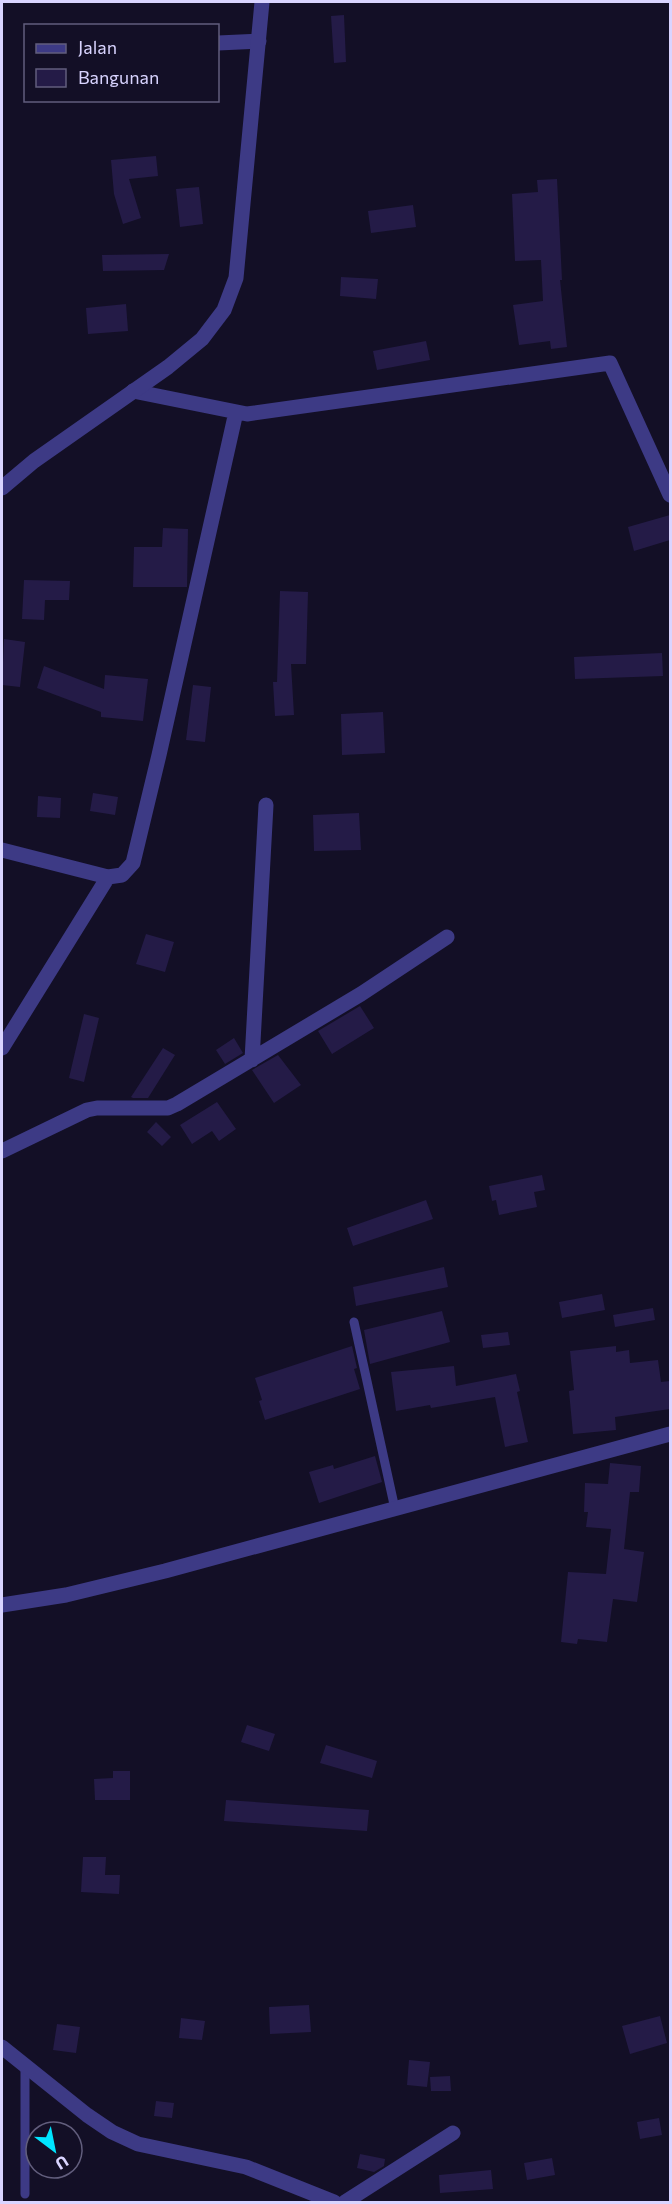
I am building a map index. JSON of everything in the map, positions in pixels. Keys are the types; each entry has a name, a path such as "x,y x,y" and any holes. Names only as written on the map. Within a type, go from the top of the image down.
{"street":[{"path":"2,488 34,461 168,367 202,339 224,310 236,278 262,2"},
{"path":"219,43 259,41"},
{"path":"133,391 247,414 610,363 670,495"},
{"path":"2,850 108,877 123,875 133,862 236,412"},
{"path":"252,1060 266,805"},
{"path":"2,1048 108,877"},
{"path":"2,1151 87,1110 168,1108 189,1098 361,994 447,937"},
{"path":"2,1605 66,1595 165,1571 670,1434"},
{"path":"2,2047 87,2115 112,2132 138,2144 246,2167 334,2202"},
{"path":"345,2202 453,2133"}],"lane":[{"path":"354,1322 395,1509"},
{"path":"25,2066 25,2194"}],"building":[{"path":"344,15 346,62 334,63 331,16"},
{"path":"156,156 158,176 129,179 141,218 123,224 114,194 111,160"},
{"path":"557,179 562,280 560,280 567,347 551,349 550,341 519,345 513,305 543,301 541,260 515,261 512,194 538,192 537,180"},
{"path":"199,187 203,224 180,227 176,189"},
{"path":"413,205 416,227 371,233 368,211"},
{"path":"169,254 164,270 103,271 102,255"},
{"path":"341,277 378,279 376,299 340,296"},
{"path":"126,304 128,331 88,334 86,308"},
{"path":"426,341 430,360 377,370 373,351"},
{"path":"670,515 670,540 634,551 628,527"},
{"path":"163,528 188,529 187,587 133,587 134,547 162,547"},
{"path":"24,580 70,581 69,600 45,600 44,620 22,619"},
{"path":"280,591 308,592 306,664 291,664 294,715 275,716 273,682 277,682"},
{"path":"4,639 25,642 20,687 2,685"},
{"path":"662,653 663,676 575,679 574,657"},
{"path":"44,666 104,689 105,675 148,679 143,721 101,717 101,712 37,688"},
{"path":"193,685 211,687 205,742 186,740"},
{"path":"383,712 385,753 342,755 341,714"},
{"path":"93,793 118,797 115,815 90,811"},
{"path":"38,796 61,798 60,818 37,817"},
{"path":"359,813 361,850 314,851 313,815"},
{"path":"146,934 174,942 165,972 136,964"},
{"path":"360,1006 374,1028 332,1054 318,1031"},
{"path":"84,1014 99,1018 84,1082 69,1078"},
{"path":"234,1038 243,1053 225,1064 216,1050"},
{"path":"163,1048 175,1055 148,1098 131,1097"},
{"path":"278,1055 301,1085 274,1103 252,1070"},
{"path":"217,1102 236,1129 219,1141 212,1131 192,1144 180,1125"},
{"path":"156,1122 171,1137 162,1146 147,1132"},
{"path":"542,1175 545,1190 534,1192 537,1207 499,1215 496,1200 492,1201 489,1186"},
{"path":"426,1200 433,1219 353,1246 347,1228"},
{"path":"444,1267 448,1287 356,1306 353,1287"},
{"path":"602,1294 605,1310 562,1318 559,1302"},
{"path":"653,1308 655,1320 615,1327 613,1315"},
{"path":"442,1311 450,1342 370,1364 364,1330"},
{"path":"508,1332 510,1345 483,1348 481,1335"},
{"path":"352,1346 357,1368 354,1369 360,1389 265,1420 255,1378"},
{"path":"616,1346 616,1352 629,1350 630,1363 658,1360 661,1382 670,1381 670,1409 615,1417 616,1430 573,1434 569,1391 574,1390 570,1351"},
{"path":"454,1366 456,1386 516,1374 520,1391 517,1392 528,1442 505,1447 495,1397 431,1408 430,1405 396,1411 391,1372"},
{"path":"375,1456 382,1482 319,1503 309,1472 333,1465 334,1469"},
{"path":"610,1463 641,1466 639,1492 630,1492 624,1549 644,1552 637,1602 613,1599 607,1642 578,1639 577,1644 561,1642 568,1572 606,1574 611,1529 586,1527 588,1512 584,1512 585,1483 608,1484"},
{"path":"247,1725 275,1734 269,1751 241,1742"},
{"path":"326,1745 377,1761 372,1778 320,1763"},
{"path":"113,1771 130,1771 130,1800 95,1800 94,1779 113,1778"},
{"path":"226,1800 369,1810 367,1831 224,1821"},
{"path":"83,1857 106,1857 105,1875 120,1875 119,1894 81,1892"},
{"path":"309,2005 311,2032 270,2034 269,2007"},
{"path":"660,2016 667,2043 630,2054 622,2026"},
{"path":"181,2018 205,2021 202,2040 179,2038"},
{"path":"57,2024 80,2027 76,2053 53,2050"},
{"path":"409,2060 430,2062 427,2087 407,2085"},
{"path":"450,2076 451,2091 431,2091 430,2077"},
{"path":"156,2101 174,2103 172,2118 154,2116"},
{"path":"659,2118 662,2135 640,2139 637,2122"},
{"path":"360,2154 385,2159 384,2166 374,2172 357,2168"},
{"path":"552,2158 555,2175 527,2180 524,2163"},
{"path":"491,2170 493,2189 440,2193 439,2175"}]}
